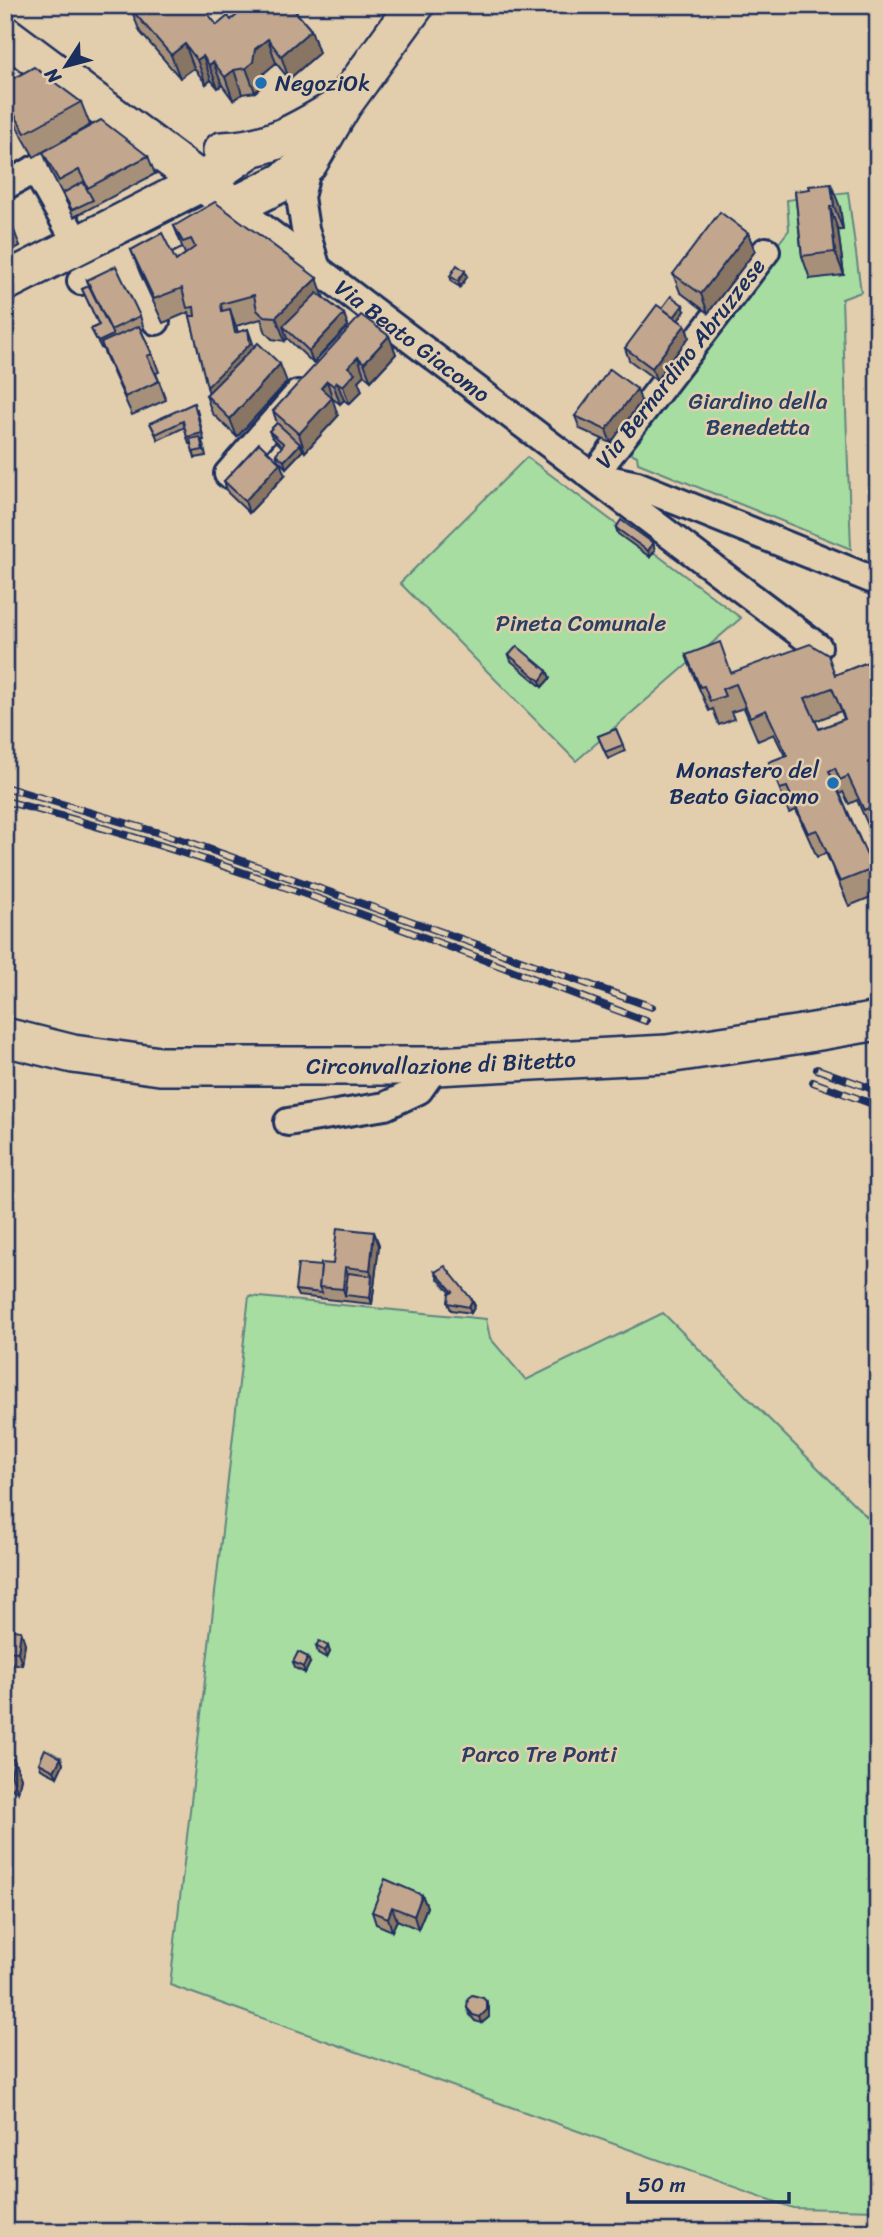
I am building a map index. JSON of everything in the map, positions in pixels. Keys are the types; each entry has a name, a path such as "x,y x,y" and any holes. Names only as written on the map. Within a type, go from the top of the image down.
{"street":[{"path":"317,269 305,229 300,197 309,162 343,104 415,5"},
{"name":"Via Beato Giacomo","path":"5,34 818,647"},
{"path":"155,148 208,152 248,150 288,137 343,104"},
{"path":"5,186 122,122"},
{"path":"5,282 202,183 248,150"},
{"path":"82,281 283,182 309,162"},
{"path":"35,169 78,245"},
{"name":"Via Bernardino Abruzzese","path":"593,475 766,251"},
{"path":"125,259 156,321"},
{"path":"353,330 371,309"},
{"path":"228,474 318,371"},
{"path":"593,475 637,485 878,582"},
{"name":"Circonvallazione di Bitetto","path":"5,1037 73,1054 160,1066 436,1066 667,1054 878,1021"},
{"path":"288,1122 385,1106 419,1090 436,1066"}],"green space":[{"name":"Giardino della Benedetta","path":"848,192 861,292 842,299 851,549 638,463 637,456 625,450 624,441 789,230 787,200"},
{"name":"Pineta Comunale","path":"527,457 741,618 576,761 400,583"},
{"name":"Parco Tre Ponti","path":"249,1296 486,1319 490,1338 526,1380 663,1313 878,1528 878,2210 793,2208 170,1985"}],"building":[{"path":"135,5 179,5 180,8 183,5 201,5 217,25 228,16 231,20 243,10 239,5 290,5 311,30 281,56 268,39 255,49 253,62 225,77 213,62 209,65 203,56 197,60 185,44 171,55 131,9"},
{"path":"34,67 81,102 25,133 5,97 5,83"},
{"path":"101,120 148,156 88,188 79,170 59,181 43,152"},
{"path":"83,182 93,200 72,210 63,193"},
{"path":"831,184 834,206 830,207 835,252 802,256 795,191 810,189 809,186"},
{"path":"215,202 317,278 276,317 263,316 257,310 254,295 221,304 222,311 230,309 235,333 248,329 250,344 207,387 190,316 195,316 194,307 187,308 182,288 154,299 131,250 162,233 176,261 195,247 191,239 183,242 174,226"},
{"path":"720,212 748,233 701,294 673,274"},
{"path":"5,213 13,228 5,232"},
{"path":"457,265 465,271 458,281 450,276"},
{"path":"116,266 140,316 111,330 87,280"},
{"path":"89,286 113,335 98,342 91,329 99,325 82,289"},
{"path":"317,293 344,314 309,351 283,326"},
{"path":"671,296 683,305 674,317 662,308"},
{"path":"657,305 685,325 652,368 625,348"},
{"path":"361,315 389,336 364,363 358,357 348,367 355,373 343,386 337,382 334,386 327,381 321,388 332,398 299,434 273,411"},
{"path":"139,326 152,354 147,356 159,381 125,397 101,343"},
{"path":"258,343 280,364 230,419 206,395"},
{"path":"610,369 637,389 606,430 575,416"},
{"path":"194,403 202,433 187,437 183,421 156,434 150,423"},
{"path":"277,423 300,444 284,461 276,454 284,444 269,431"},
{"path":"200,437 203,450 193,452 190,439"},
{"path":"259,443 280,463 245,501 224,481"},
{"path":"621,520 653,543 648,551 616,528"},
{"name":"Monastero del Beato Giacomo","path":"720,642 731,673 810,644 828,655 835,675 878,658 878,774 871,777 878,792 878,804 864,810 848,776 840,780 835,768 829,771 873,869 840,882 817,830 808,833 787,787 780,789 769,762 787,755 766,710 750,717 736,684 722,689 725,696 710,701 704,686 700,687 686,655","holes":["832,688 845,719 819,729 805,698"]},
{"path":"517,646 547,671 540,681 509,655"},
{"path":"616,729 623,745 605,752 598,736"},
{"path":"337,1228 374,1232 370,1270 345,1267 343,1289 319,1287 321,1263 333,1264"},
{"path":"298,1264 321,1266 319,1287 322,1293 295,1290"},
{"path":"445,1266 472,1300 469,1307 448,1303 449,1294 453,1292 435,1272"},
{"path":"348,1273 372,1276 370,1298 345,1295"},
{"path":"5,1629 21,1631 18,1652 5,1651"},
{"path":"319,1641 328,1646 325,1651 316,1646"},
{"path":"298,1652 308,1657 303,1667 293,1662"},
{"path":"45,1749 61,1758 54,1771 39,1763"},
{"path":"5,1756 14,1760 11,1774 5,1771"},
{"path":"385,1879 422,1895 414,1916 392,1907 388,1918 372,1912"},
{"path":"472,1995 487,2002 487,2010 480,2017 473,2015 467,2008 468,1998"},
{"path":"869,2224 877,2224 878,2232 864,2232"}],"railway":[{"path":"5,787 186,841 652,1007"},
{"path":"5,801 87,823 248,874 646,1021"},
{"path":"817,1069 878,1091"},
{"path":"813,1082 878,1106"}],"place":[{"name":"NegoziOk","path":"261,83"},
{"name":"Monastero del Beato Giacomo","path":"833,783"}]}
